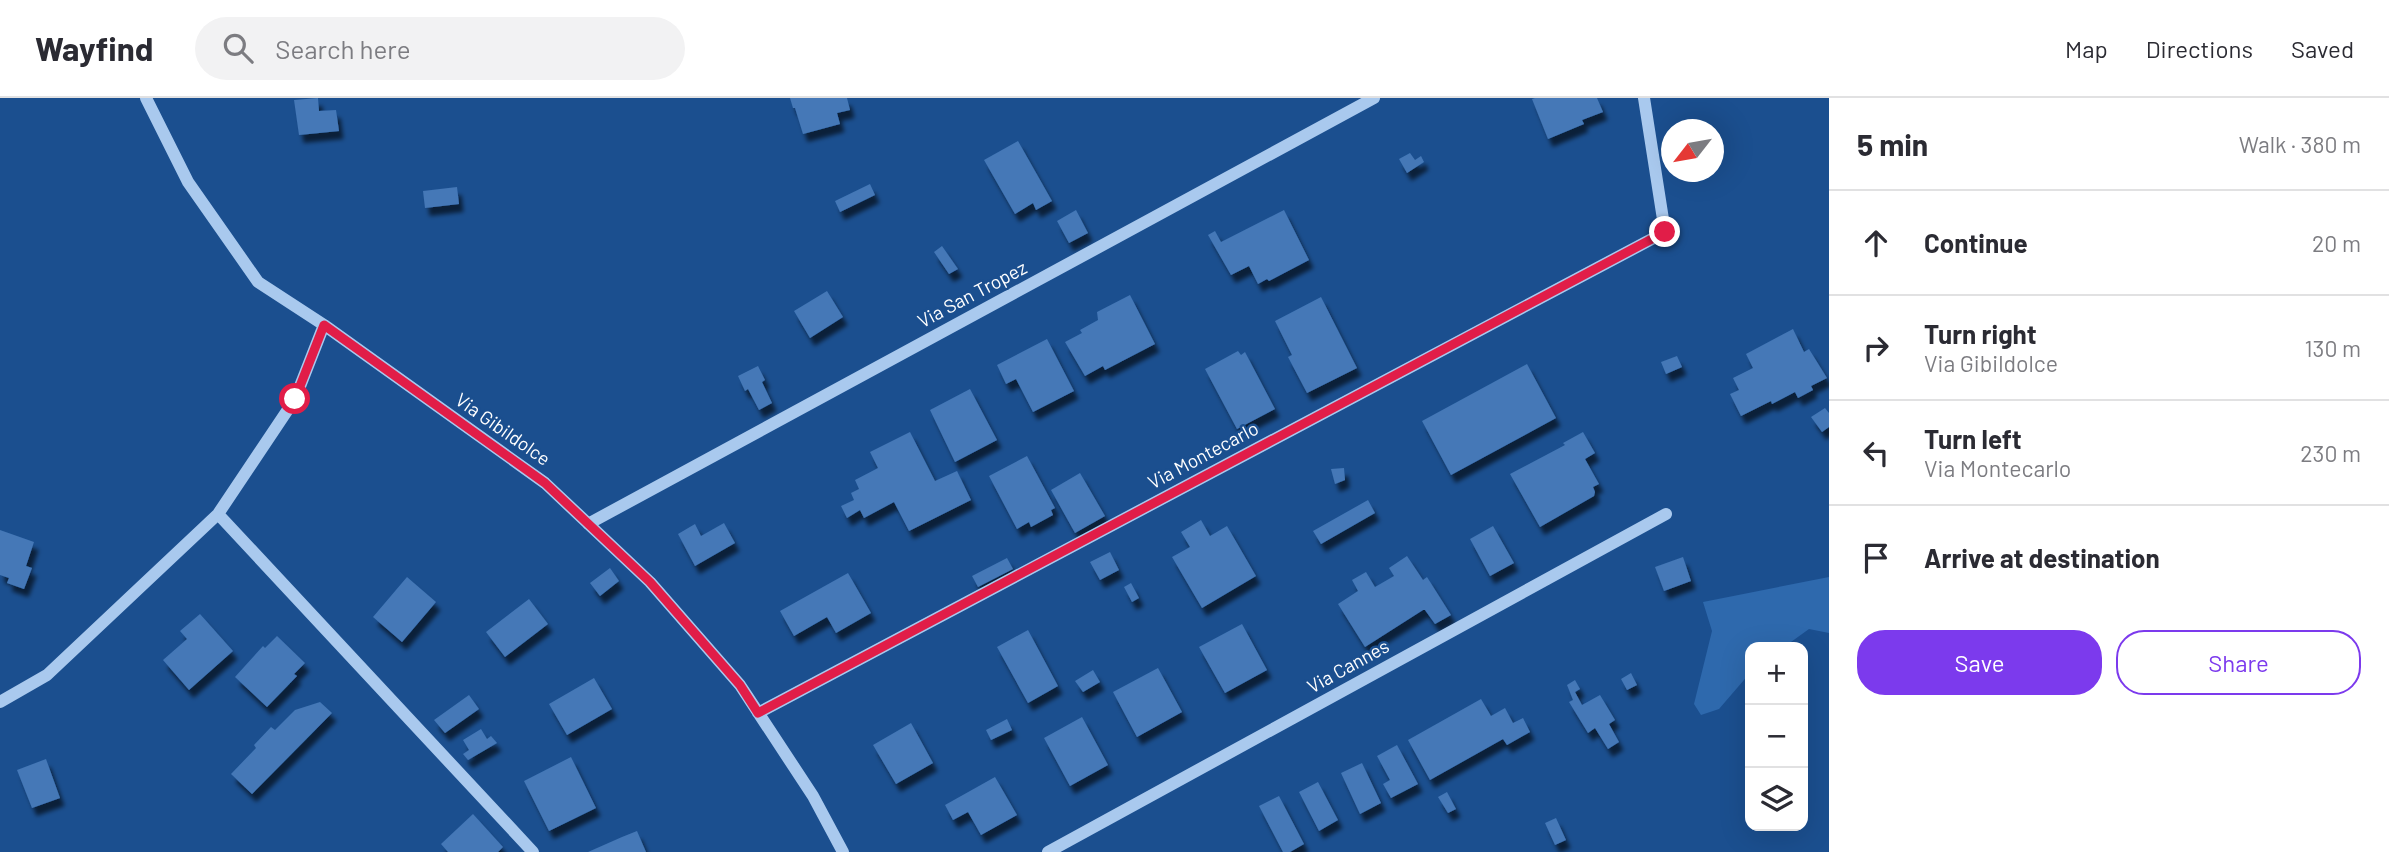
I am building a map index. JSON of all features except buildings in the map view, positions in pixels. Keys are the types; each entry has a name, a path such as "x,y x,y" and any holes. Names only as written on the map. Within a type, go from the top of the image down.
{"street":[{"name":"Via Gibildolce","path":"146,98 188,182 258,282 324,325 545,483 650,582 740,685 813,796 843,852"},
{"name":"Via San Tropez","path":"589,523 1374,98"},
{"name":"Via Montecarlo","path":"758,713 1665,232 1644,98"},
{"path":"0,702 47,675 218,514 295,399 324,325"},
{"path":"218,514 533,852"},
{"name":"Via Cannes","path":"1048,852 1666,514"}],"shaded area":[{"path":"1829,577 1829,633 1809,629 1791,642 1745,642 1745,679 1719,709 1701,715 1694,704 1712,631 1703,602"}],"route":[{"path":"295,399 324,325 545,483 650,582 740,685 758,713 1665,232"}]}
